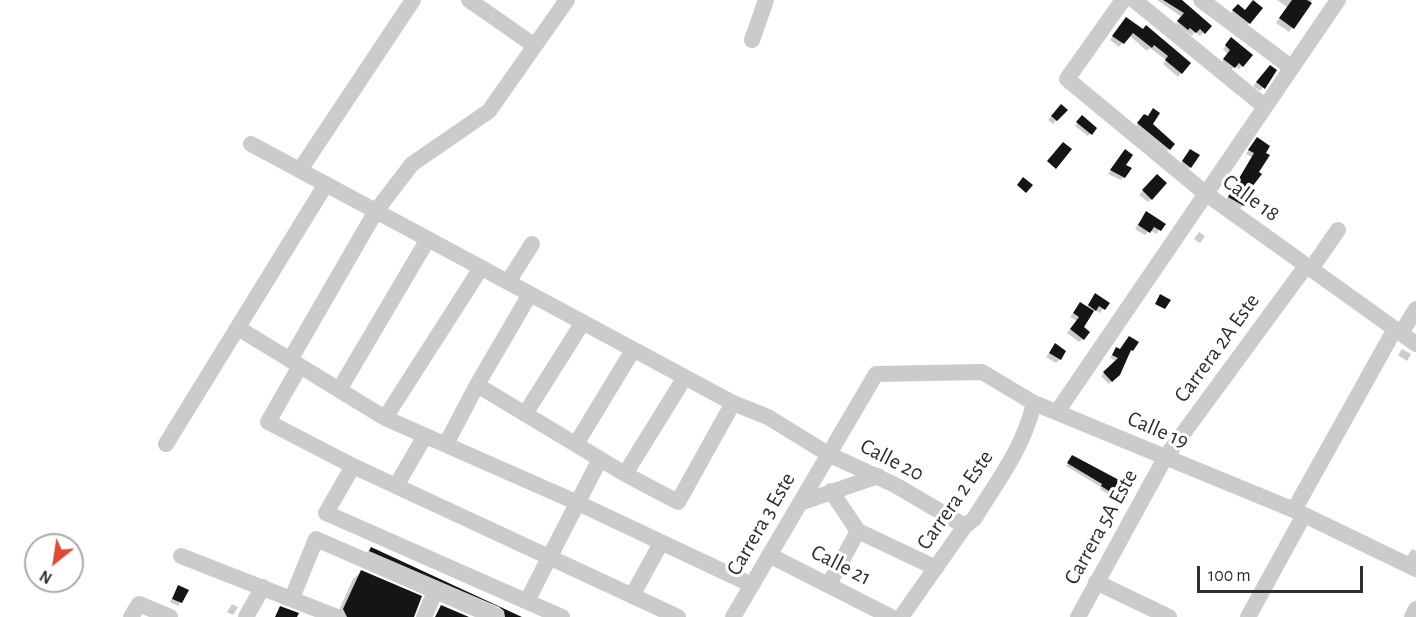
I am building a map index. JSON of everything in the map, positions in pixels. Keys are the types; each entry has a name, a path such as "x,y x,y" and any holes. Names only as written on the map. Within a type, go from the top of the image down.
{"street":[{"path":"300,170 413,0"},
{"path":"469,0 535,46"},
{"path":"567,0 489,111 412,164 376,212 295,363 268,422 353,466 678,617"},
{"path":"752,40 766,0"},
{"path":"1201,0 1292,68"},
{"path":"1121,1 1264,106"},
{"name":"Calle 18","path":"1121,1 1067,79 1205,193 1416,344"},
{"path":"1057,412 1292,68 1332,2"},
{"name":"Calle 20","path":"251,144 733,403 768,417 828,454 878,476 965,526"},
{"path":"166,444 326,184"},
{"name":"Carrera 2A Este","path":"1165,458 1338,230"},
{"path":"339,390 428,239"},
{"path":"508,282 532,244"},
{"path":"386,418 481,268"},
{"path":"446,444 530,294"},
{"path":"1248,617 1299,513 1398,331 1416,309"},
{"path":"525,414 582,322"},
{"path":"238,328 386,418 578,502 752,585"},
{"path":"576,444 633,350"},
{"name":"Calle 19","path":"876,374 982,372 1034,403 1299,513 1416,569"},
{"name":"Carrera 3 Este","path":"733,617 876,374"},
{"path":"625,474 685,377"},
{"path":"477,385 625,474 678,502 733,403"},
{"name":"Carrera 2 Este","path":"901,617 965,526 974,519 1020,445 1028,427 1034,403"},
{"path":"396,486 425,436"},
{"name":"Carrera 5A Este","path":"1078,617 1165,458"},
{"path":"527,601 600,459"},
{"path":"353,466 326,513 562,617"},
{"path":"800,503 878,476"},
{"path":"831,491 858,531 936,568"},
{"path":"829,584 858,531"},
{"path":"292,598 316,539 495,617"},
{"path":"632,596 661,543"},
{"name":"Calle 21","path":"769,555 891,617"},
{"path":"181,556 292,598 330,616"},
{"path":"1096,582 1169,617"},
{"path":"246,617 263,587"},
{"path":"424,617 435,592"},
{"path":"131,617 138,604 170,617"},
{"path":"1412,617 1416,609"}],"building":[{"path":"1163,0 1182,0 1212,26 1205,34 1200,29 1196,33 1190,28 1188,30 1177,21 1184,13"},
{"path":"1253,0 1263,8 1250,24 1232,10 1238,4 1245,10"},
{"path":"1292,0 1307,0 1312,3 1294,29 1279,18"},
{"path":"1126,17 1143,29 1146,25 1191,63 1182,74 1165,60 1168,56 1154,45 1152,48 1133,33 1124,44 1112,36"},
{"path":"1231,37 1253,55 1243,67 1239,63 1235,68 1223,59 1230,50 1225,45"},
{"path":"1270,65 1277,70 1265,89 1256,82"},
{"path":"1061,104 1068,110 1057,121 1051,116"},
{"path":"1153,108 1160,113 1153,124 1175,144 1170,150 1137,123 1144,114 1148,116"},
{"path":"1082,115 1097,128 1092,135 1076,122"},
{"path":"1257,137 1270,146 1266,153 1270,155 1259,172 1262,174 1245,196 1249,198 1244,206 1228,197 1254,153 1248,150"},
{"path":"1063,142 1072,149 1056,169 1047,161"},
{"path":"1125,149 1133,155 1126,165 1132,168 1125,178 1110,170"},
{"path":"1190,149 1200,155 1191,168 1182,161"},
{"path":"1157,174 1167,183 1152,200 1142,190"},
{"path":"1023,177 1033,185 1026,193 1017,185"},
{"path":"1146,211 1166,224 1161,231 1154,227 1150,233 1138,225"},
{"path":"1095,293 1110,303 1105,310 1099,306 1096,311 1088,305"},
{"path":"1160,294 1171,300 1165,309 1155,304"},
{"path":"1080,302 1094,311 1084,327 1090,332 1084,340 1070,329 1079,317 1073,313"},
{"path":"1129,336 1139,342 1133,351 1131,350 1120,375 1112,382 1103,372 1118,358 1112,355 1116,347 1120,349"},
{"path":"1055,343 1066,351 1061,360 1049,353"},
{"path":"1072,455 1119,480 1112,493 1101,486 1102,484 1067,463"},
{"path":"371,547 522,617 505,617 504,611 499,607 369,551"},
{"path":"361,570 422,596 414,617 347,617 343,609"},
{"path":"178,585 189,590 182,603 172,599"},
{"path":"441,605 469,617 435,617"},
{"path":"280,606 299,613 297,617 275,617"}]}
